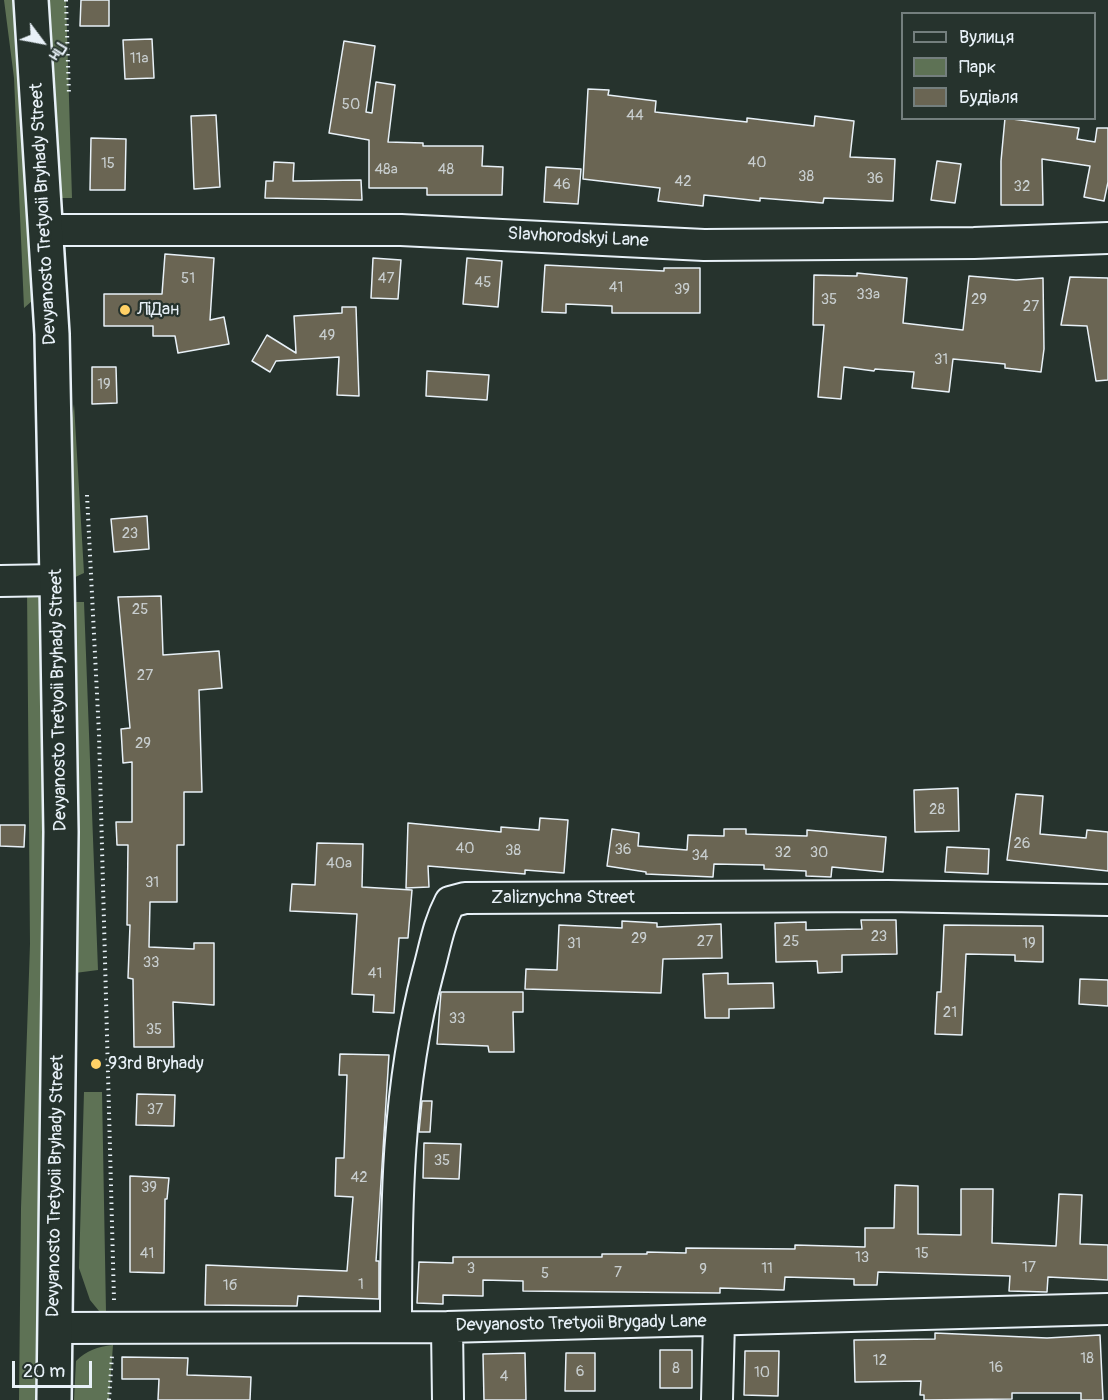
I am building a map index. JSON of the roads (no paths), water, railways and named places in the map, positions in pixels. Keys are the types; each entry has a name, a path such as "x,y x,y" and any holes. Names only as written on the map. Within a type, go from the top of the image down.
{"main road":[{"name":"Devyanosto Tretyoii Bryhady Street","path":"31,0 47,230 57,580 61,844 54,1400"}],"street":[{"name":"Slavhorodskyi Lane","path":"47,230 401,230 704,245 974,243 1108,238"},
{"path":"0,581 57,580"},
{"name":"Zaliznychna Street","path":"396,1328 396,1200 404,1096 419,1007 440,922 450,902 465,898 876,896 1108,900"},
{"name":"Devyanosto Tretyoii Brygady Lane","path":"54,1328 447,1328 1108,1310"},
{"path":"717,1400 719,1321"},
{"path":"447,1328 448,1400"}],"place":[{"name":"ЛіДан","path":"125,310"},
{"name":"93rd Bryhady","path":"96,1064"}]}
